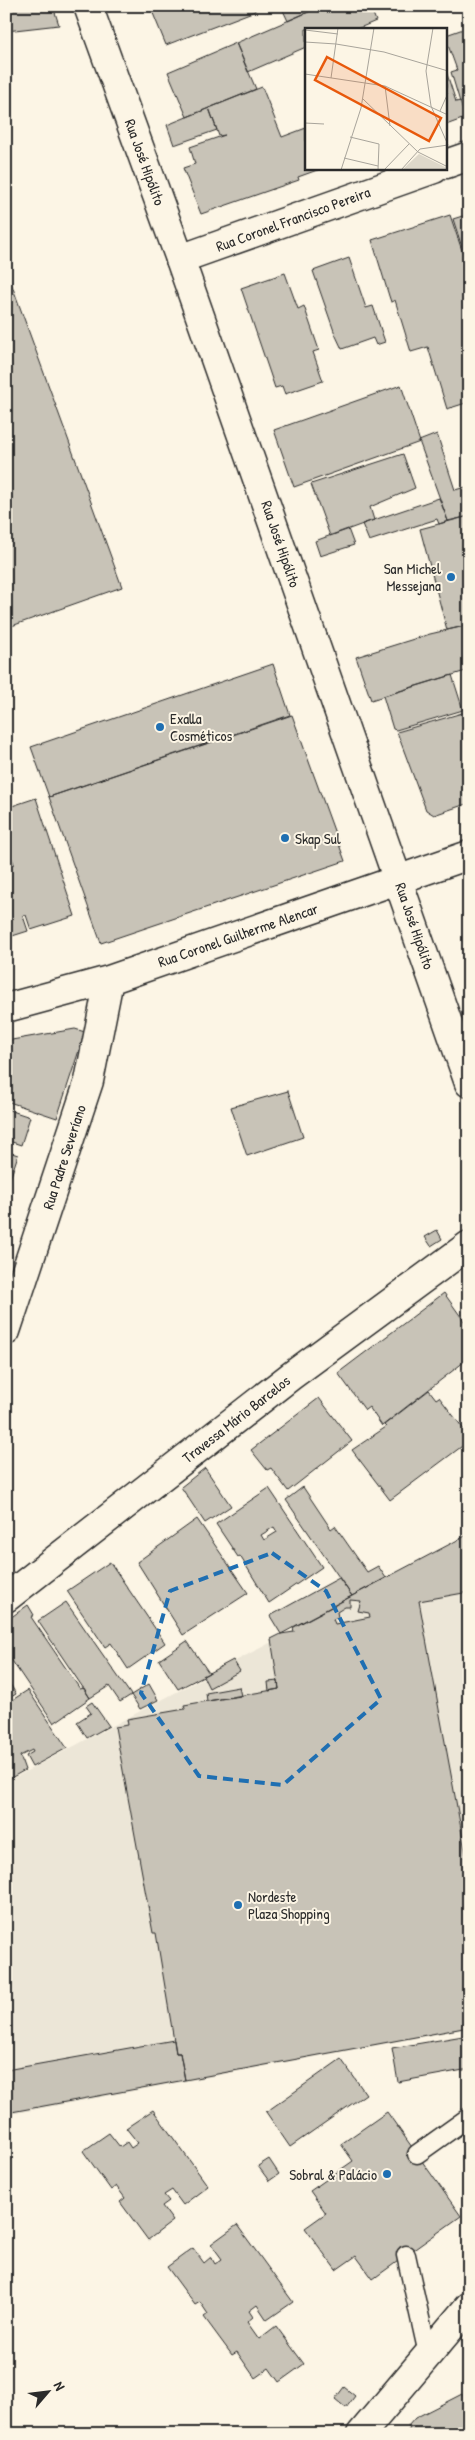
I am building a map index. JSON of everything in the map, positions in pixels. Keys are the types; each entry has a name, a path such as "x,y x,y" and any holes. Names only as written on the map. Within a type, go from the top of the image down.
{"street":[{"name":"Rua José Hipólito","path":"88,6 180,259 469,1083"},
{"path":"448,163 469,156"},
{"name":"Rua Coronel Francisco Pereira","path":"180,259 431,170"},
{"name":"Rua Coronel Guilherme Alencar","path":"6,1008 108,980 469,856"},
{"name":"Rua Padre Severíano","path":"6,1331 89,1081 108,980"},
{"name":"Travessa Mário Barcelos","path":"6,1598 291,1376 469,1245"},
{"path":"361,2434 469,2306"}],"lane":[{"path":"418,2154 469,2117"},
{"path":"406,2256 428,2354"}],"highlighted area":[{"path":"272,1553 326,1591 381,1699 283,1785 199,1776 141,1693 170,1591"}],"shaded area":[{"name":"Nordeste Plaza Shopping","path":"469,1538 469,2028 6,2115 6,1782"}],"building":[{"path":"6,6 53,6 59,25 6,31"},
{"path":"150,6 254,6 255,11 166,45"},
{"path":"281,6 322,6 288,21"},
{"path":"322,6 370,6 376,21 359,28 305,28 305,47 248,72 236,43"},
{"path":"469,27 469,116 464,101 460,102 451,72 457,70 448,45 448,34"},
{"path":"236,43 256,89 187,117 168,72"},
{"path":"448,77 456,102 460,101 465,118 448,124"},
{"path":"262,87 282,137 305,128 305,170 317,170 298,177 299,180 201,214 183,168 195,164 190,147 225,135 219,136 209,108"},
{"path":"209,108 217,130 174,145 167,125"},
{"path":"469,214 469,269 453,219"},
{"path":"450,215 469,271 469,402 447,409 428,347 411,352 395,300 391,302 372,240"},
{"path":"349,258 366,308 373,306 385,342 376,345 373,338 342,349 335,334 313,271"},
{"path":"6,269 122,587 6,628"},
{"path":"285,273 298,309 304,306 319,350 313,352 323,381 285,394 282,386 275,388 241,288"},
{"path":"401,385 420,442 294,487 274,430"},
{"path":"437,434 455,490 469,486 469,516 448,521 419,441"},
{"path":"403,454 415,488 370,507 374,520 330,536 311,484"},
{"path":"439,498 448,521 439,524 437,519 369,541 362,524"},
{"name":"San Michel Messejana","path":"469,516 469,625 447,630 420,529"},
{"path":"348,529 354,545 320,556 315,541"},
{"path":"469,625 469,670 371,700 356,657 430,634"},
{"path":"273,664 290,715 49,797 31,747"},
{"path":"452,675 463,710 396,730 393,729 383,696"},
{"path":"469,711 469,803 434,815 426,810 397,732"},
{"path":"292,715 345,861 101,943 49,797"},
{"path":"36,798 75,916 31,930 26,915 23,916 28,931 6,938 6,866 14,864 12,858 6,860 6,808"},
{"path":"75,1029 85,1032 57,1118 6,1101 6,1041"},
{"path":"288,1091 303,1137 247,1156 231,1107"},
{"path":"6,1109 30,1117 21,1145 6,1140"},
{"path":"6,1151 18,1155 9,1182 6,1180"},
{"path":"437,1230 442,1239 431,1246 425,1237"},
{"path":"444,1293 469,1328 469,1358 382,1426 369,1407 365,1410 338,1373"},
{"path":"429,1390 436,1399 439,1397 469,1436 469,1441 390,1500 352,1450 386,1427 384,1425"},
{"path":"319,1398 352,1441 288,1491 271,1468 267,1470 251,1450"},
{"path":"205,1468 231,1506 205,1523 181,1487"},
{"path":"303,1487 331,1529 335,1526 367,1572 378,1566 386,1578 352,1596 286,1500"},
{"path":"269,1488 322,1567 269,1603 240,1556 238,1557 216,1524","holes":["274,1527 277,1532 264,1540 261,1535"]},
{"path":"197,1519 248,1593 183,1635 137,1562"},
{"name":"Nordeste Plaza Shopping","path":"469,1534 469,1592 419,1601 469,1872 469,2027 185,2080 180,2053 176,2053 156,1933 153,1933 115,1727 128,1725 127,1719 185,1709 184,1705 279,1689 271,1639 281,1634 294,1632 293,1627","holes":["350,1600 361,1601 358,1611 369,1613 370,1617 335,1624 333,1619 338,1617 337,1612 345,1607 350,1607"]},
{"path":"110,1562 165,1643 128,1669 111,1643 105,1647 67,1591"},
{"path":"339,1578 352,1596 281,1634 270,1616"},
{"path":"66,1602 131,1695 120,1702 109,1686 90,1698 38,1621"},
{"path":"28,1605 34,1615 31,1617 80,1689 84,1688 90,1698 54,1723 6,1652 6,1621"},
{"path":"187,1641 209,1673 178,1689 159,1660"},
{"path":"233,1660 240,1671 209,1688 203,1676"},
{"path":"6,1677 16,1694 6,1700"},
{"path":"278,1681 279,1689 269,1691 268,1682"},
{"path":"149,1684 158,1700 140,1709 131,1695"},
{"path":"239,1687 241,1696 207,1701 206,1693"},
{"path":"28,1690 67,1748 32,1767 26,1756 33,1752 32,1750 20,1756 25,1770 9,1779 6,1774 6,1704"},
{"path":"92,1702 109,1726 87,1738 77,1722 91,1713 86,1706"},
{"path":"469,2035 469,2069 398,2082 392,2048"},
{"path":"174,2040 176,2053 180,2053 185,2080 6,2113 6,2070"},
{"path":"341,2059 366,2094 290,2147 266,2112"},
{"path":"153,2110 208,2186 183,2205 172,2190 164,2195 169,2201 162,2206 173,2221 148,2240 120,2202 125,2198 116,2186 111,2190 83,2151 109,2133 120,2147 127,2142 131,2148 138,2143 126,2128"},
{"path":"387,2112 461,2216 373,2279 356,2256 336,2270 305,2228 326,2213 310,2191 353,2161 341,2144"},
{"path":"269,2159 279,2174 269,2181 258,2166"},
{"path":"237,2225 293,2302 267,2320 257,2305 249,2311 253,2317 247,2322 259,2339 276,2326 304,2364 279,2382 269,2368 255,2378 237,2352 232,2355 204,2317 208,2314 200,2302 195,2305 167,2267 193,2248 204,2263 211,2257 215,2264 222,2259 211,2244"},
{"path":"344,2387 355,2396 346,2408 335,2399"},
{"path":"462,2394 469,2413 469,2429 457,2434 403,2434 410,2429 408,2426 415,2418"}],"place":[{"name":"San Michel Messejana","path":"451,577"},
{"name":"Exalla Cosméticos","path":"160,727"},
{"name":"Skap Sul","path":"285,838"},
{"name":"Nordeste Plaza Shopping","path":"238,1905"},
{"name":"Sobral & Palácio","path":"387,2174"}]}
